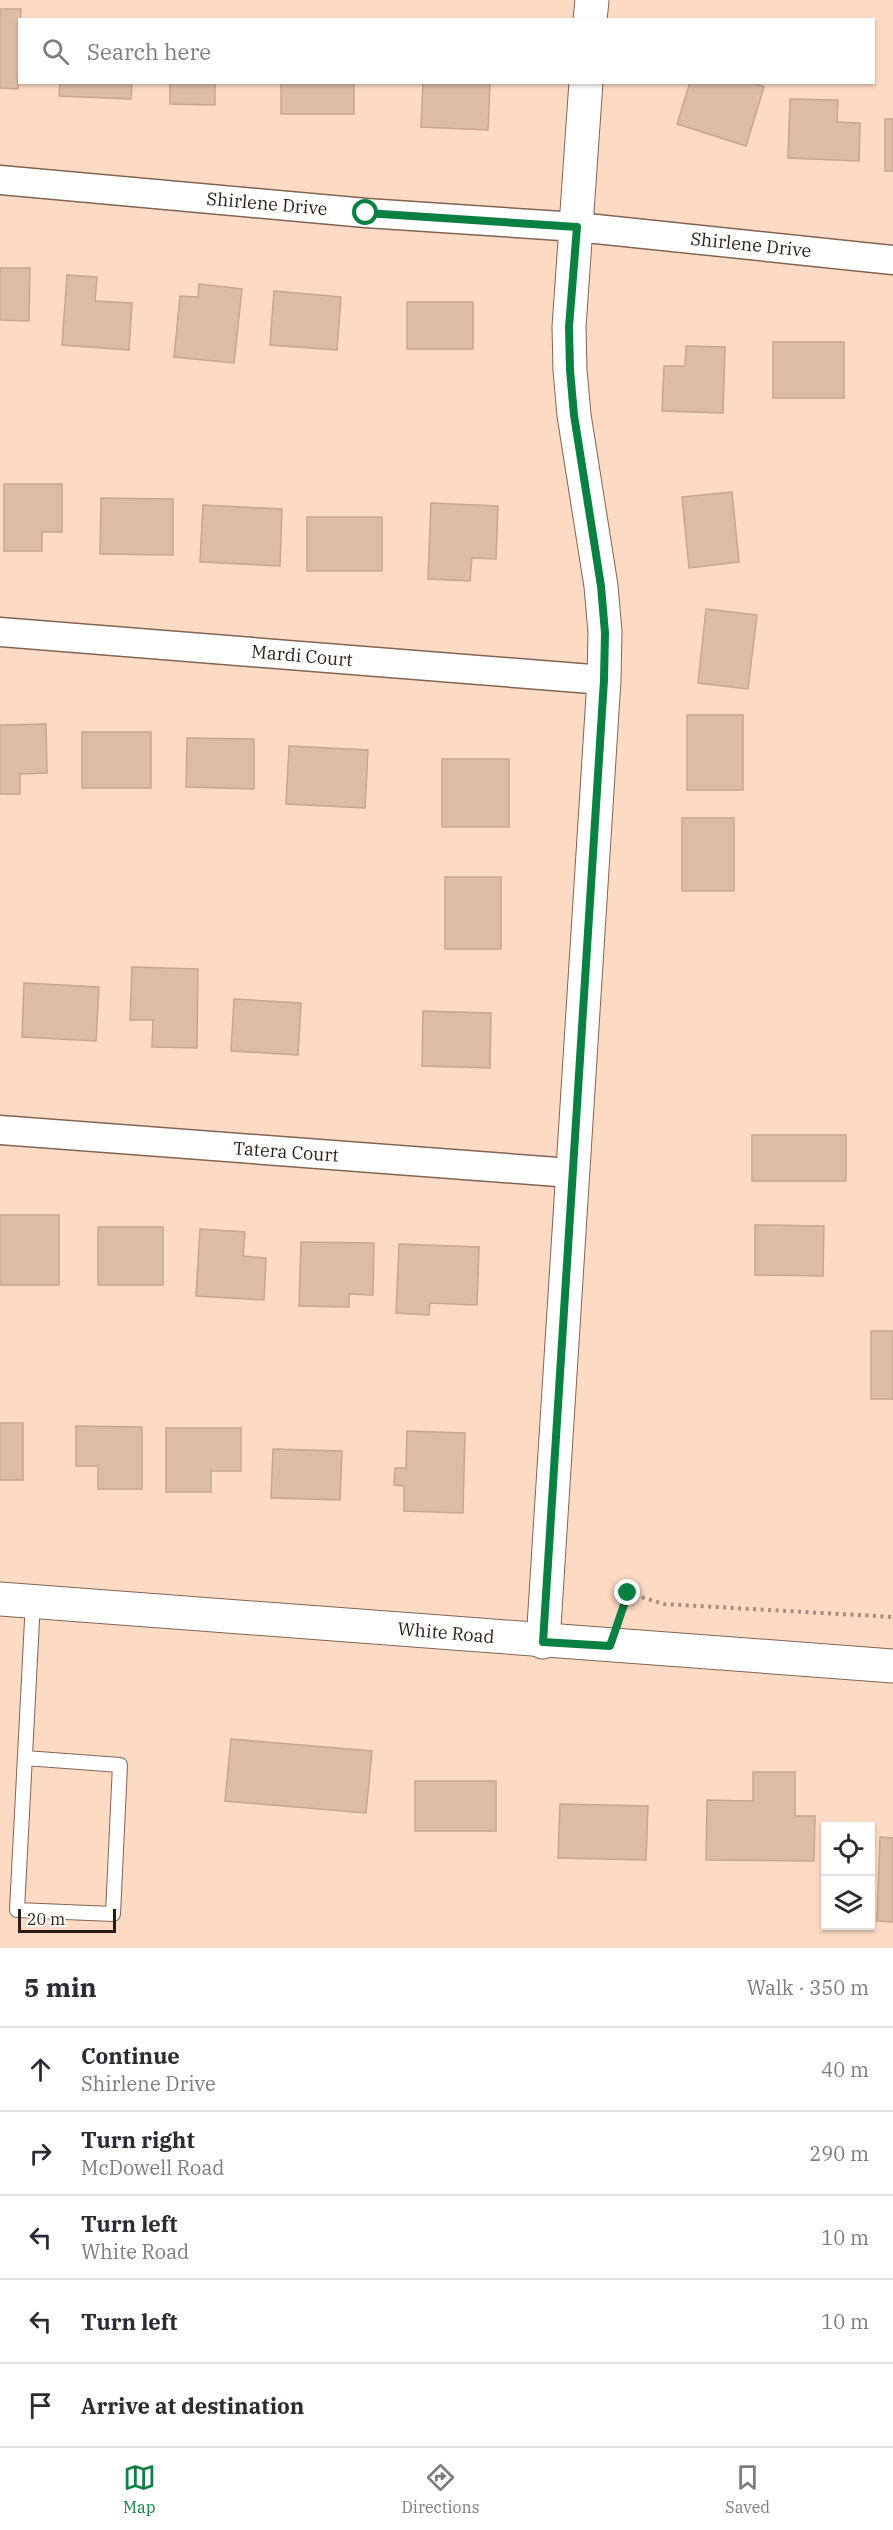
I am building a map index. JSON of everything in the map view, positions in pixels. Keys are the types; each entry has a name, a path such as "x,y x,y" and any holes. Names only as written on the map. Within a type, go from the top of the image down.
{"street":[{"path":"590,18 592,0"},
{"path":"543,1642 604,680 605,633 601,586 574,415 570,370 569,327 586,84"},
{"name":"Shirlene Drive","path":"0,180 366,213 577,227 893,260"},
{"name":"Mardi Court","path":"0,632 604,680"},
{"name":"Tatera Court","path":"0,1130 571,1173"},
{"name":"White Road","path":"0,1599 374,1626 543,1642 893,1666"}],"lane":[{"path":"25,1758 120,1765 113,1914 17,1910 33,1601"}],"path":[{"path":"610,1646 628,1593 664,1604 893,1617"}],"building":[{"path":"0,9 21,9 21,18 18,18 18,89 0,88"},
{"path":"60,84 132,84 131,99 59,96"},
{"path":"170,84 215,84 215,105 170,104"},
{"path":"281,84 354,84 354,114 281,114"},
{"path":"423,84 490,84 488,130 421,127"},
{"path":"689,84 756,84 764,87 746,146 677,124"},
{"path":"790,99 838,100 837,122 860,123 859,161 788,158"},
{"path":"885,119 893,119 893,171 885,171"},
{"path":"0,268 30,268 29,321 0,320"},
{"path":"67,275 97,277 95,301 132,303 129,350 62,345"},
{"path":"199,284 242,289 234,363 174,357 180,296 198,297"},
{"path":"274,291 341,297 337,350 270,345"},
{"path":"407,302 473,302 473,349 407,349"},
{"path":"773,342 844,342 844,398 773,398"},
{"path":"686,346 725,347 723,413 662,411 664,366 685,366"},
{"path":"4,484 62,484 62,532 42,532 42,551 4,551"},
{"path":"732,492 739,562 689,568 682,497"},
{"path":"101,498 173,499 173,555 100,554"},
{"path":"431,503 498,506 496,559 472,558 470,581 428,579"},
{"path":"203,505 282,509 280,566 200,562"},
{"path":"307,517 382,517 382,571 307,571"},
{"path":"706,609 757,615 748,689 698,683"},
{"path":"687,715 743,715 743,790 687,790"},
{"path":"46,724 47,773 20,774 20,794 0,794 0,725"},
{"path":"82,732 151,732 151,788 82,788"},
{"path":"187,738 254,739 254,789 186,787"},
{"path":"289,746 368,750 365,808 286,804"},
{"path":"442,759 509,759 509,827 442,827"},
{"path":"682,818 734,818 734,891 682,891"},
{"path":"445,877 501,877 501,949 445,949"},
{"path":"132,967 198,969 197,1048 152,1047 153,1020 130,1020"},
{"path":"24,983 99,987 96,1041 22,1037"},
{"path":"234,999 301,1003 298,1055 231,1051"},
{"path":"423,1011 491,1013 490,1068 422,1066"},
{"path":"752,1135 846,1135 846,1181 752,1181"},
{"path":"0,1215 59,1215 59,1285 0,1285"},
{"path":"755,1225 824,1226 823,1276 755,1275"},
{"path":"98,1227 163,1227 163,1285 98,1285"},
{"path":"200,1229 245,1232 243,1256 266,1258 264,1300 196,1296"},
{"path":"301,1242 374,1243 373,1295 349,1294 349,1307 299,1306"},
{"path":"399,1244 479,1247 477,1305 430,1303 429,1315 396,1313"},
{"path":"871,1331 893,1331 893,1399 871,1399"},
{"path":"0,1423 23,1423 23,1480 0,1480"},
{"path":"76,1426 142,1427 142,1489 98,1489 98,1466 76,1466"},
{"path":"166,1428 241,1428 241,1471 211,1471 211,1492 166,1492"},
{"path":"407,1431 465,1433 463,1513 404,1511 404,1486 394,1485 395,1468 406,1468"},
{"path":"273,1449 342,1451 340,1500 271,1498"},
{"path":"231,1739 372,1751 366,1813 225,1801"},
{"path":"753,1772 795,1772 795,1816 815,1816 814,1861 706,1860 707,1800 753,1801"},
{"path":"415,1781 496,1781 496,1831 415,1831"},
{"path":"560,1804 648,1806 646,1860 558,1858"},
{"path":"880,1837 893,1838 893,1922 877,1921"}],"route":[{"path":"366,213 577,227 569,327 570,370 574,415 601,586 605,633 604,680 600,770 570,1183 543,1642 610,1646 628,1593"}]}
